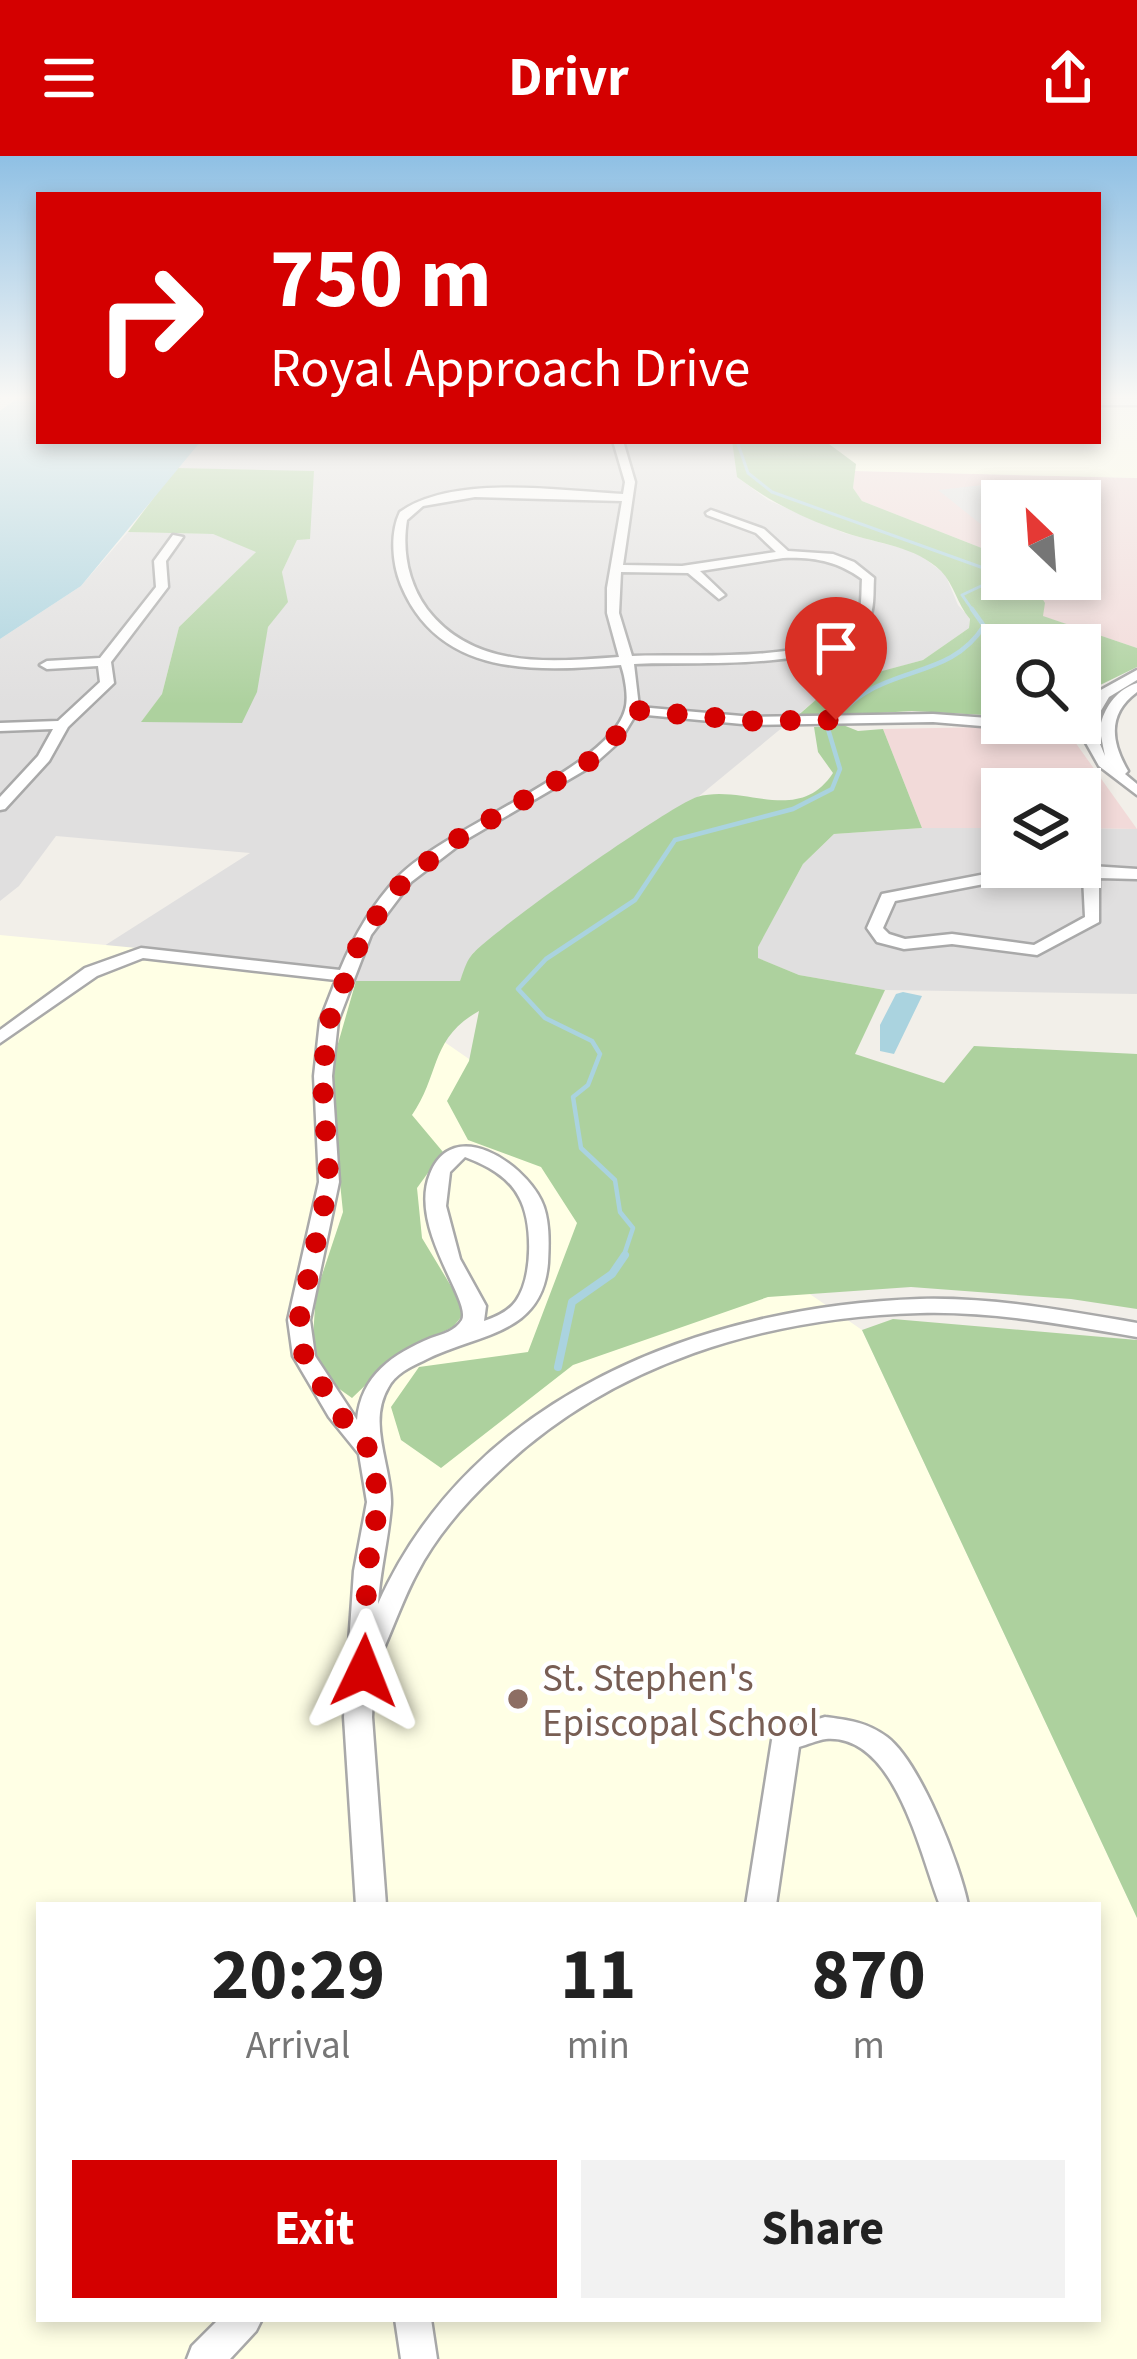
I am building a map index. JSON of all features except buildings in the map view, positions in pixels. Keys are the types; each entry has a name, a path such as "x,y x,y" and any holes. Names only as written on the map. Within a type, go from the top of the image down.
{"street":[{"path":"443,499 409,510 401,520 401,564 410,589 454,645 517,663 727,658 813,648 837,641 861,625 868,578 837,560 784,554 691,569 615,568"},
{"path":"371,1452 337,1411 304,1356 299,1320 329,1182 322,1076 329,1021 363,934 405,879 462,836 587,763 614,739 632,710 632,676 614,613 615,568 629,499"},
{"path":"711,513 760,531 784,554"},
{"path":"0,806 44,758 62,725 106,683 104,662 162,587 160,561 177,537"},
{"path":"691,569 718,595"},
{"path":"727,658 732,677"},
{"path":"47,664 104,662"},
{"path":"1101,697 1137,674"},
{"path":"1132,787 1109,748 1105,724 1114,705 1137,686"},
{"path":"632,710 753,721 981,721"},
{"path":"1101,724 1105,724"},
{"path":"0,727 62,725"},
{"path":"1094,744 1106,770 1132,787"},
{"path":"1027,871 1091,871 1093,919 1037,950 952,939 904,944 883,938 875,928 887,897 1027,871"},
{"path":"1101,872 1137,874"},
{"path":"0,1038 91,972 142,952 344,976"},
{"path":"371,1902 358,1717 367,1571 379,1502 367,1409 386,1373 420,1352 499,1325 528,1305 539,1256 537,1214 528,1191 506,1170 463,1150 441,1170 434,1196 454,1271 475,1306 472,1321 454,1340"},
{"path":"364,1671 400,1578 445,1509 507,1447 563,1403 628,1369 761,1324 919,1306 1059,1315 1137,1330"},
{"path":"761,1902 787,1740 818,1725 851,1727 876,1739 902,1771 954,1902"},
{"path":"205,2359 241,2322"},
{"path":"413,2322 418,2359"}],"shaded area":[{"path":"307,499 766,499 844,533 916,552 945,574 958,605 970,618 969,628 923,660 834,685 698,797 599,859 472,954 460,981 356,981 104,946 250,853 56,836 19,886 0,901 0,639 81,586 128,532 213,534 257,551 179,627 162,694 142,721 261,658 268,627 287,602 282,572 297,540"},
{"path":"860,499 981,499 981,548 862,501"},
{"path":"949,499 981,499 981,524"},
{"path":"1101,499 1137,499 1137,648 1101,636 1101,624 1066,624 1042,616 1045,603 1101,600"},
{"path":"981,727 981,744 1076,744 1094,768 981,768 981,828 922,828 883,729"},
{"path":"1101,778 1137,829 1101,828"},
{"path":"981,828 981,888 1101,888 1101,828 1137,829 1137,994 885,990 799,975 757,958 757,948 803,864 834,834"},
{"name":"St. Stephen's Episcopal School","path":"0,935 137,948 356,981 862,1330 1137,1918 1137,2359 0,2359"}],"green space":[{"path":"153,499 312,499 310,539 297,540 282,572 288,602 268,627 257,692 242,723 141,722 162,694 179,627 256,552 213,534 128,532"},
{"path":"771,499 860,499 981,548 981,600 1043,600 1043,616 1066,624 981,624 981,715 912,711 795,718 834,684 923,660 969,628 970,619 945,576 931,563 908,551 846,533"},
{"path":"1101,636 1137,648 1137,667 1101,685"},
{"path":"843,725 858,731 883,729 922,828 834,834 803,864 758,947 758,958 799,975 885,990 855,1054 944,1083 974,1046 1137,1054 1137,1309 911,1287 768,1297 573,1365 441,1468 401,1440 391,1407 419,1367 528,1352 577,1223 541,1167 468,1140 447,1101 469,1061 479,1011 444,1045 412,1115 443,1152 417,1188 422,1238 466,1311 453,1327 399,1353 352,1398 338,1388 312,1351 316,1293 343,1212 329,1075 356,981 460,981 471,956 509,923 680,805 715,794 787,800 819,789 833,773 818,752 814,727"},
{"path":"893,1319 1137,1340 1137,1918 862,1330"}],"water":[{"path":"0,499 153,499 81,586 0,639"},
{"path":"896,994 922,996 894,1054 880,1051 880,1025"}],"waterway":[{"path":"791,499 989,570 998,578 962,595 974,612"},
{"path":"838,715 876,687 935,665 969,644 984,626 972,609"},
{"path":"623,1258 633,1228 620,1212 615,1180 581,1148 573,1097 588,1085 600,1054 592,1041 545,1018 518,989 546,959 635,900 675,840 793,809 832,789 840,769 828,729"},
{"path":"558,1367 572,1302 612,1274 623,1258"}],"place":[{"name":"St. Stephen's Episcopal School","path":"518,1699"}],"route":[{"path":"364,1671 367,1571 379,1502 371,1452 337,1411 304,1356 299,1320 329,1182 322,1076 329,1021 363,934 405,879 504,809 587,763 614,739 632,710 753,721 836,720"}]}
